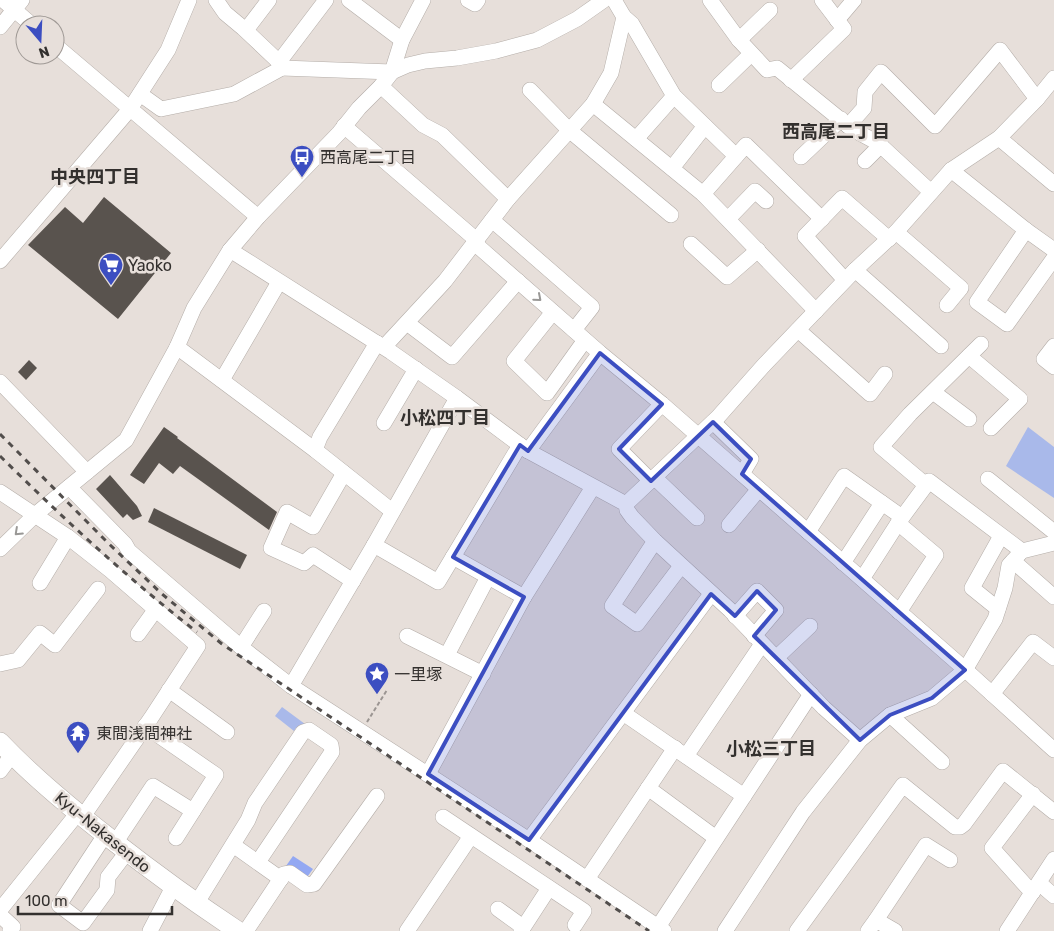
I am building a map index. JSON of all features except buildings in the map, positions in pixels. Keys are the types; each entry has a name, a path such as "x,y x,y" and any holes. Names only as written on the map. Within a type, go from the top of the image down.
{"main road":[{"name":"Kyu-Nakasendo","path":"6,749 77,814 173,888 238,931"}],"street":[{"path":"0,261 130,109 168,50 189,0"},
{"path":"216,0 225,13 246,30 281,65 392,72 408,65 425,61 465,57 537,40 577,19 604,0"},
{"path":"246,30 268,0"},
{"path":"140,94 161,109 234,94 281,65 326,0"},
{"path":"349,0 402,40"},
{"path":"0,549 36,514 126,440 177,347 194,308 230,250 359,108 382,86 392,72 402,40 423,0"},
{"path":"468,0 475,4 478,0"},
{"path":"614,0 624,17 632,24 674,96 736,156"},
{"path":"710,0 739,40 767,70 776,68 844,122 881,145 931,192"},
{"path":"791,80 844,29 822,0"},
{"path":"836,20 854,0"},
{"path":"0,26 13,3 23,15"},
{"path":"739,40 770,10"},
{"path":"315,450 320,437 380,345 407,323 445,281 508,199 592,104 611,73 624,17"},
{"path":"801,157 864,108 865,92 881,72 935,126 1000,50 1037,99"},
{"path":"65,54 258,217"},
{"path":"719,85 751,54"},
{"path":"626,504 713,422 764,365 850,275 892,236 951,170 999,138 1037,99 1054,78"},
{"path":"382,86 423,125 442,135 508,199"},
{"path":"530,90 570,130 671,215"},
{"path":"636,139 674,96"},
{"path":"592,104 704,194 816,311"},
{"path":"344,126 473,237 480,248 579,335 662,404 1054,750"},
{"path":"672,168 705,126"},
{"path":"999,138 1054,184"},
{"path":"704,194 746,145 822,219"},
{"path":"865,162 881,145"},
{"path":"951,170 1054,250"},
{"path":"728,219 755,191 766,201"},
{"path":"941,346 850,275 806,236 842,198 961,288 947,305"},
{"path":"492,220 592,307 547,393 514,361 554,312"},
{"path":"1026,230 977,302 1007,324 1054,258"},
{"path":"691,244 727,277 758,250"},
{"path":"230,250 416,369 524,448 626,504"},
{"path":"407,323 452,357 518,281"},
{"path":"222,380 279,282"},
{"path":"798,330 870,394 885,374"},
{"path":"926,485 880,447 910,414 981,344"},
{"path":"1054,346 1044,359 1054,367"},
{"path":"177,347 315,450 392,511"},
{"path":"374,545 438,582 524,448 600,353"},
{"path":"969,356 1020,399 991,428"},
{"path":"384,423 416,369"},
{"path":"0,382 87,472"},
{"path":"933,392 969,419"},
{"path":"291,686 353,582 457,398"},
{"path":"662,404 619,449 697,518"},
{"path":"713,422 751,459 742,474"},
{"path":"344,473 313,527 287,512 271,548 304,563 313,555 353,582"},
{"path":"808,532 844,476 882,503 936,555 899,612"},
{"path":"988,480 1054,532"},
{"path":"862,579 928,481 1001,536 1054,597"},
{"path":"428,774 524,597 594,486"},
{"path":"69,487 126,544 129,551 241,647 291,686 529,840 661,929 716,838 811,694"},
{"path":"729,525 759,489"},
{"path":"0,492 36,514 68,537 110,570 198,646 86,812 77,814 0,910"},
{"path":"843,563 882,503"},
{"path":"626,504 627,510 632,517 655,541 735,616 824,708 860,740"},
{"path":"998,609 972,588 1001,536"},
{"path":"40,583 68,537"},
{"path":"655,541 612,606 637,624 681,566"},
{"path":"725,931 803,812 860,740 890,714 932,698 965,670 995,619 1008,565 1017,556 1054,543"},
{"path":"453,557 524,597"},
{"path":"447,656 488,577"},
{"path":"0,664 18,660 40,634 55,645 98,589"},
{"path":"587,879 648,788 681,752 758,640 776,610 757,591 735,616"},
{"path":"529,840 711,594"},
{"path":"138,634 156,609"},
{"path":"241,647 264,612"},
{"path":"776,658 810,626"},
{"path":"407,636 483,674"},
{"path":"992,694 1033,642 1054,658"},
{"path":"168,690 227,732"},
{"path":"623,713 744,796"},
{"path":"890,714 942,762"},
{"path":"145,726 216,775 176,838"},
{"path":"196,904 248,820 255,803 303,732 309,730 331,745 332,752 258,862"},
{"path":"0,771 6,749"},
{"path":"797,931 903,785 955,827 960,827 964,824 1003,771 1054,812"},
{"path":"116,843 107,890 83,923 74,925 59,904 116,843 153,786 193,812"},
{"path":"648,788 716,838"},
{"path":"1033,794 992,848 1027,887 1036,888 1054,896"},
{"path":"246,931 284,874 290,873 308,885 314,884 377,795"},
{"path":"443,817 584,911 576,925"},
{"path":"407,931 471,836"},
{"path":"233,845 281,879"},
{"path":"895,931 872,925 926,845 950,860"},
{"path":"1007,931 1054,859"},
{"path":"150,931 173,888"},
{"path":"498,909 522,929 550,888"},
{"path":"0,915 13,927 10,931"}],"path":[{"path":"361,731 387,690"}],"highlighted area":[{"path":"600,353 662,404 619,449 651,481 713,422 751,459 742,474 965,670 932,698 890,715 860,740 754,636 776,610 757,591 735,616 711,594 529,840 428,774 524,597 453,557 520,445 528,451"}],"shaded area":[{"path":"1028,427 1054,447 1054,498 1006,466"},
{"path":"282,707 305,724 299,731 296,728 294,731 275,716"},
{"path":"293,856 313,869 305,880 286,866"}],"railway":[{"path":"0,434 107,542 162,594 222,644 649,931"},
{"path":"0,456 96,547 197,632"}],"place":[{"name":"西高尾二丁目","path":"302,178"},
{"name":"Yaoko","path":"111,286"},
{"name":"一里塚","path":"377,695"},
{"name":"東間浅間神社","path":"78,754"}],"district":[{"name":"西高尾二丁目","path":"836,132"},
{"name":"中央四丁目","path":"95,177"},
{"name":"小松四丁目","path":"445,418"},
{"name":"小松三丁目","path":"771,749"}]}
